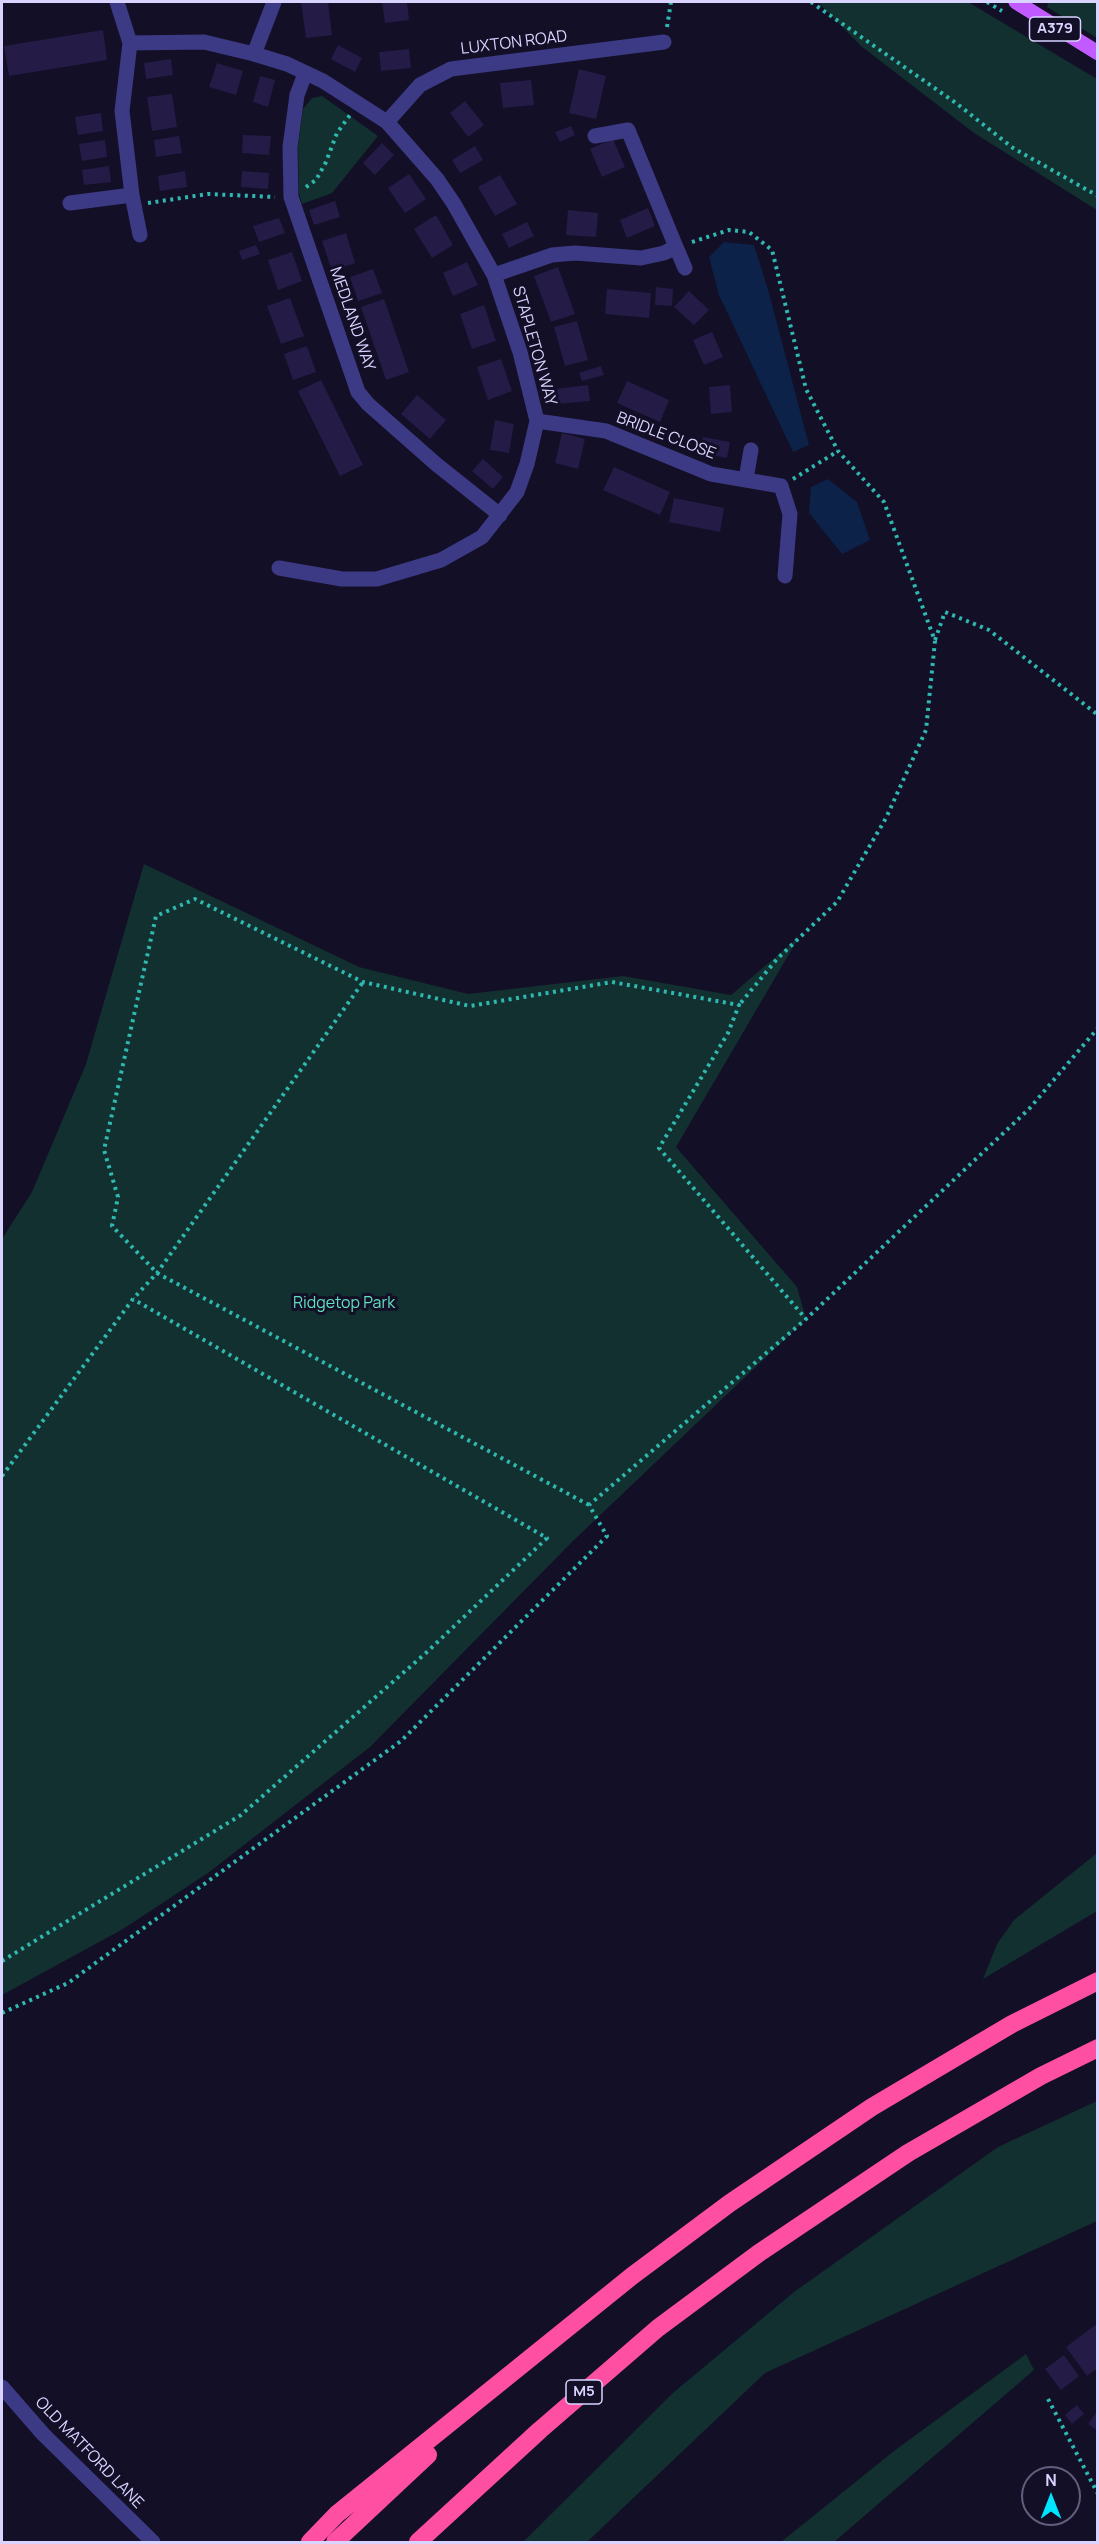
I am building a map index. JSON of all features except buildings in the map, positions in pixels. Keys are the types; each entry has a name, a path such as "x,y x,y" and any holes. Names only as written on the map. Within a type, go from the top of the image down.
{"highway":[{"path":"310,2542 337,2514 632,2276 730,2202 863,2114 1012,2024 1098,1981"},
{"name":"M5","path":"418,2542 540,2430 658,2328 759,2253 908,2153 1041,2076 1098,2048"},
{"path":"335,2542 520,2368"}],"main road":[{"name":"A379","path":"1016,2 1098,53"}],"street":[{"path":"117,2 130,43 123,111 133,200 140,235"},
{"path":"254,54 274,2"},
{"name":"STAPLETON WAY","path":"130,43 204,42 254,54 286,64 358,102 387,122 437,178 494,275 520,352 537,421 527,464 517,492 500,515 472,543 441,560 394,576 342,579 279,568"},
{"name":"LUXTON ROAD","path":"387,122 420,85 451,69 664,42"},
{"name":"MEDLAND WAY","path":"305,74 297,95 290,147 291,196 358,392 368,404 436,464 500,515"},
{"path":"595,136 628,130 685,268"},
{"path":"70,203 133,200"},
{"path":"494,275 552,255 575,253 641,258 664,254 676,248"},
{"name":"BRIDLE CLOSE","path":"537,421 606,431 711,474 781,486"},
{"path":"746,479 751,450"},
{"path":"781,486 790,514 785,576"},
{"name":"OLD MATFORD LANE","path":"2,2387 43,2434 153,2542"}],"path":[{"path":"664,42 671,2"},
{"path":"812,2 956,103 1013,148 1098,196"},
{"path":"133,200 208,194 291,196 315,180 326,162 336,133 358,102"},
{"path":"676,248 729,230 749,232 772,250 806,389 838,451 884,502 935,641"},
{"path":"781,486 838,451"},
{"path":"806,1318 659,1148 728,1033 739,1005 777,959 837,902 886,818 926,730 935,641 945,612 989,630 1098,715"},
{"path":"2,2013 68,1983 401,1741 607,1536 589,1505 157,1273 112,1226 118,1197 105,1150 156,916 195,899 363,982 470,1006 612,982 739,1005"},
{"path":"2,1476 133,1299 157,1273 363,982"},
{"path":"589,1505 806,1318 1029,1109 1098,1028"},
{"path":"2,1961 241,1815 427,1652 547,1538 133,1299"},
{"path":"1048,2399 1098,2494"}],"green space":[{"path":"818,2 968,2 1097,79 1097,210 974,133 861,46"},
{"path":"1049,2 1097,2 1097,38 1047,7"},
{"path":"322,96 378,136 332,193 302,204 299,193 298,146 303,109 312,98"},
{"name":"Ridgetop Park","path":"144,864 359,967 468,994 623,976 731,995 799,937 676,1147 797,1287 806,1319 573,1541 370,1747 208,1873 123,1929 2,1995 2,1239 32,1192 86,1064"},
{"path":"1097,1853 1097,1911 983,1979 997,1944 1014,1920"},
{"path":"1097,2101 1097,2221 765,2373 587,2542 523,2542 674,2392 794,2292 998,2147"},
{"path":"1026,2354 1034,2370 834,2542 781,2542 894,2451"}],"water":[{"path":"724,242 754,245 809,445 793,452 719,295 709,257"},
{"path":"828,479 857,502 870,540 842,554 809,513 811,487"}]}
